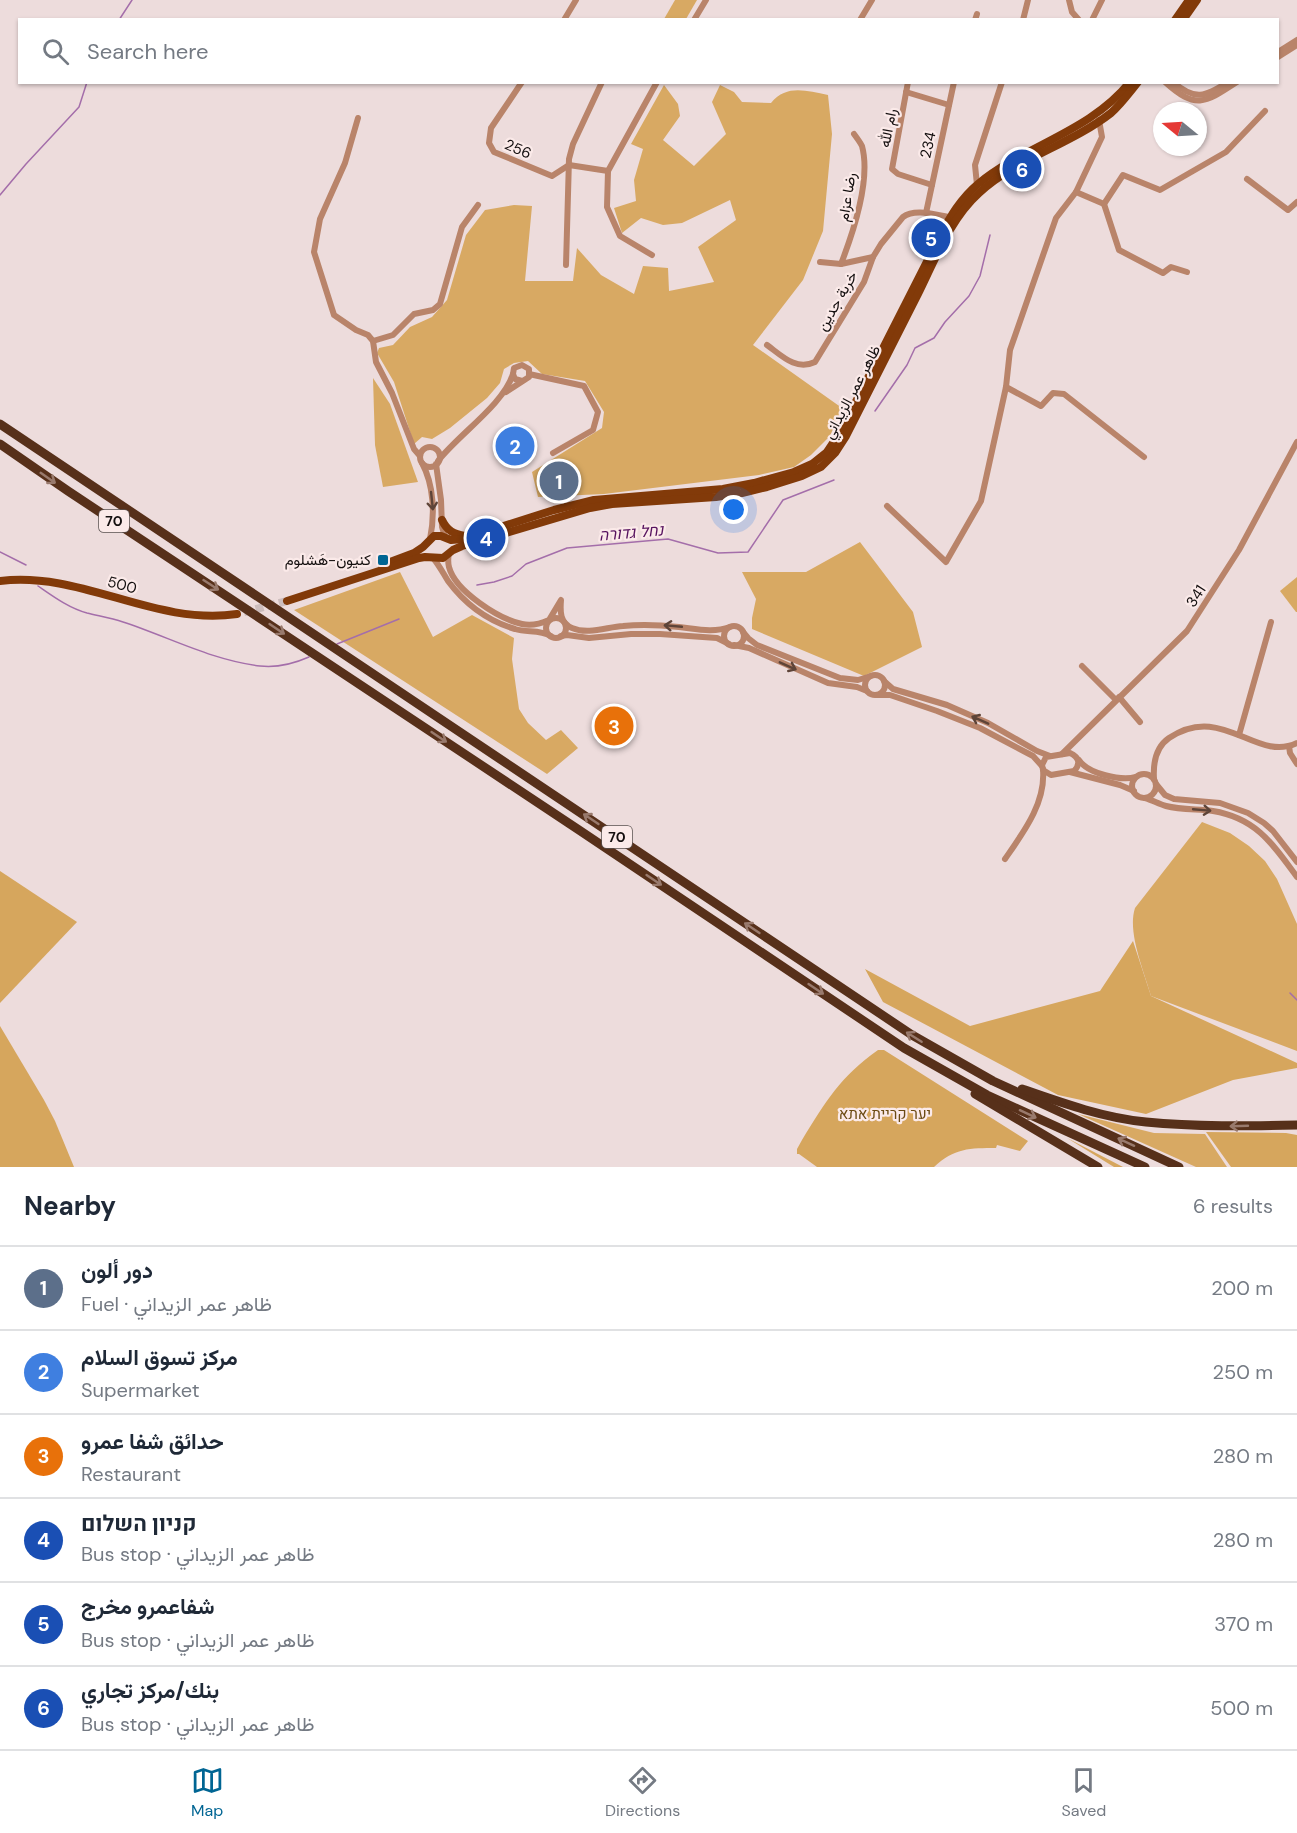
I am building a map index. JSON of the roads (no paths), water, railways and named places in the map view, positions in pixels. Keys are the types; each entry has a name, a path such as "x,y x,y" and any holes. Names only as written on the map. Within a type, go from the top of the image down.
{"highway":[{"name":"70","path":"0,424 937,1051 993,1081 1179,1167"},
{"name":"70","path":"0,444 885,1036 987,1095 1145,1167"},
{"path":"885,1036 990,1104 1098,1167"},
{"path":"937,1051 1010,1084 1093,1112 1144,1122 1218,1127 1297,1125"}],"main road":[{"path":"1176,18 1189,0"},
{"path":"1184,18 1197,0"},
{"name":"ظاهر عمر الزيداني","path":"449,553 462,546 590,508 612,504 703,499 742,493 802,476 821,467 835,453 846,436 938,254 972,200 1013,168 1074,136 1097,117 1128,84"},
{"name":"ظاهر عمر الزيداني","path":"446,538 470,536 594,500 733,488 794,472 812,464 827,452 841,431 950,218 968,194 1003,166 1119,105 1136,84"},
{"path":"442,520 444,526 452,533 470,536"},
{"path":"287,601 330,587 418,558 443,558 449,553 451,546 446,538 438,536 414,553 330,587"},
{"path":"429,541 427,549 433,558"},
{"name":"500","path":"0,581 25,579 52,582 192,616 237,614"}],"street":[{"path":"565,18 576,0"},
{"path":"695,18 706,0"},
{"path":"861,18 872,0"},
{"path":"1024,18 1028,0"},
{"path":"1069,0 1072,12 1077,18"},
{"path":"1093,18 1102,0"},
{"path":"1279,51 1297,40"},
{"path":"1279,56 1297,45"},
{"name":"256","path":"521,84 491,128 489,143 494,152 552,177 569,165 608,171"},
{"path":"566,265 569,159 573,144 601,84"},
{"path":"652,255 620,236 607,207 608,171 655,84"},
{"name":"رام الله","path":"908,84 892,169 897,174 932,185"},
{"name":"234","path":"926,213 954,84"},
{"path":"977,185 975,165 1001,84"},
{"path":"1168,84 1183,96 1196,101 1208,100 1234,84"},
{"path":"1175,84 1185,92 1197,96 1208,94 1225,84"},
{"path":"906,92 949,105"},
{"path":"1104,204 1123,175 1160,190 1226,152 1265,111"},
{"path":"887,506 946,562 981,501 1006,387 1010,350 1056,218 1076,192 1102,137 1097,117"},
{"path":"358,118 345,163 320,219 314,252 334,315 368,335 373,341 376,362 392,393 414,448 420,456 432,496 433,522 429,541"},
{"name":"رضا عزام","path":"841,264 853,234 863,188 864,160 861,144 854,134"},
{"path":"1247,179 1288,210 1297,202"},
{"path":"1076,192 1104,204 1119,250 1164,273 1171,267 1187,272"},
{"path":"373,341 388,337 414,314 433,310 440,304 462,227 478,205"},
{"name":"خربة جدين","path":"767,345 798,366 808,366 815,362 864,282 880,244 903,217 907,214 926,213 950,218"},
{"path":"820,262 841,264 873,257"},
{"path":"502,395 514,368 522,364 530,374"},
{"path":"513,374 515,379 522,381"},
{"path":"422,464 429,467 437,463 457,439 502,395 527,379 530,374"},
{"path":"530,374 584,386 598,412 593,430 554,453"},
{"path":"1006,387 1041,406 1053,393 1064,394 1144,457"},
{"path":"420,456 426,448 435,449 457,439"},
{"name":"341","path":"1062,754 1187,631 1239,550 1297,442"},
{"path":"435,449 439,453 437,463 442,531 446,538"},
{"path":"449,553 449,568 455,579 481,604 522,624 538,624 555,618 573,629 587,631 634,625 659,625 717,631 737,626 757,645 840,678 858,680 871,676 880,677 893,689 947,705 988,723 1036,751 1050,756"},
{"path":"433,558 454,589 476,610 507,627 524,631 541,631 556,637 567,635 589,638 660,634 717,638 731,645 746,647 828,683 857,687 872,694 890,695 973,725 1033,756 1049,775 1076,770 1077,747 1081,736"},
{"path":"551,636 546,629 561,600 561,614 566,629 561,636"},
{"path":"1239,735 1271,622"},
{"path":"730,627 724,634 725,640 731,645 739,644 743,640 743,632"},
{"path":"1082,666 1140,722"},
{"path":"867,691 865,684 871,676"},
{"path":"877,694 884,689 884,681"},
{"path":"1145,798 1152,795 1155,760 1159,749 1166,740 1179,732 1199,725 1218,727 1263,744 1289,746 1297,743"},
{"path":"1289,746 1290,753 1297,764"},
{"path":"1005,859 1029,823 1041,789 1044,758 1071,753 1089,770 1122,779 1147,774 1166,795 1174,799 1220,803 1248,813 1273,831 1297,862"},
{"path":"1134,791 1133,783 1155,760"},
{"path":"1069,772 1120,785 1134,791 1138,796 1167,806 1212,811 1246,821 1271,841 1297,877"},
{"path":"1041,789 1055,774"}],"waterway":[{"path":"120,18 132,0"},
{"path":"0,195 79,107 86,84"},
{"name":"נחל גדורה","path":"875,411 907,365 915,348 934,338 969,296 980,276 990,235"},
{"name":"נחל גדורה","path":"477,585 512,576 526,564 567,548 668,539 718,553 748,552 783,500 834,480"},
{"path":"0,552 26,565"},
{"path":"38,586 80,611 123,622 224,659 260,666 273,666 309,657"},
{"path":"337,644 399,619"},
{"path":"1290,993 1297,1000"}],"tunnel":[{"path":"244,612 287,601"}],"place":[{"name":"بنك/مركز تجاري","path":"1022,169"},
{"name":"شفاعمرو مخرج","path":"931,238"},
{"name":"مركز تسوق السلام","path":"515,446"},
{"name":"دور ألون","path":"559,481"},
{"name":"קניון השלום","path":"486,538"},
{"name":"كنيون-هَشلوم","path":"383,560"},
{"name":"حدائق شفا عمرو","path":"614,726"}],"park label":[{"name":"יער קריית אתא","path":"885,1114"}]}
